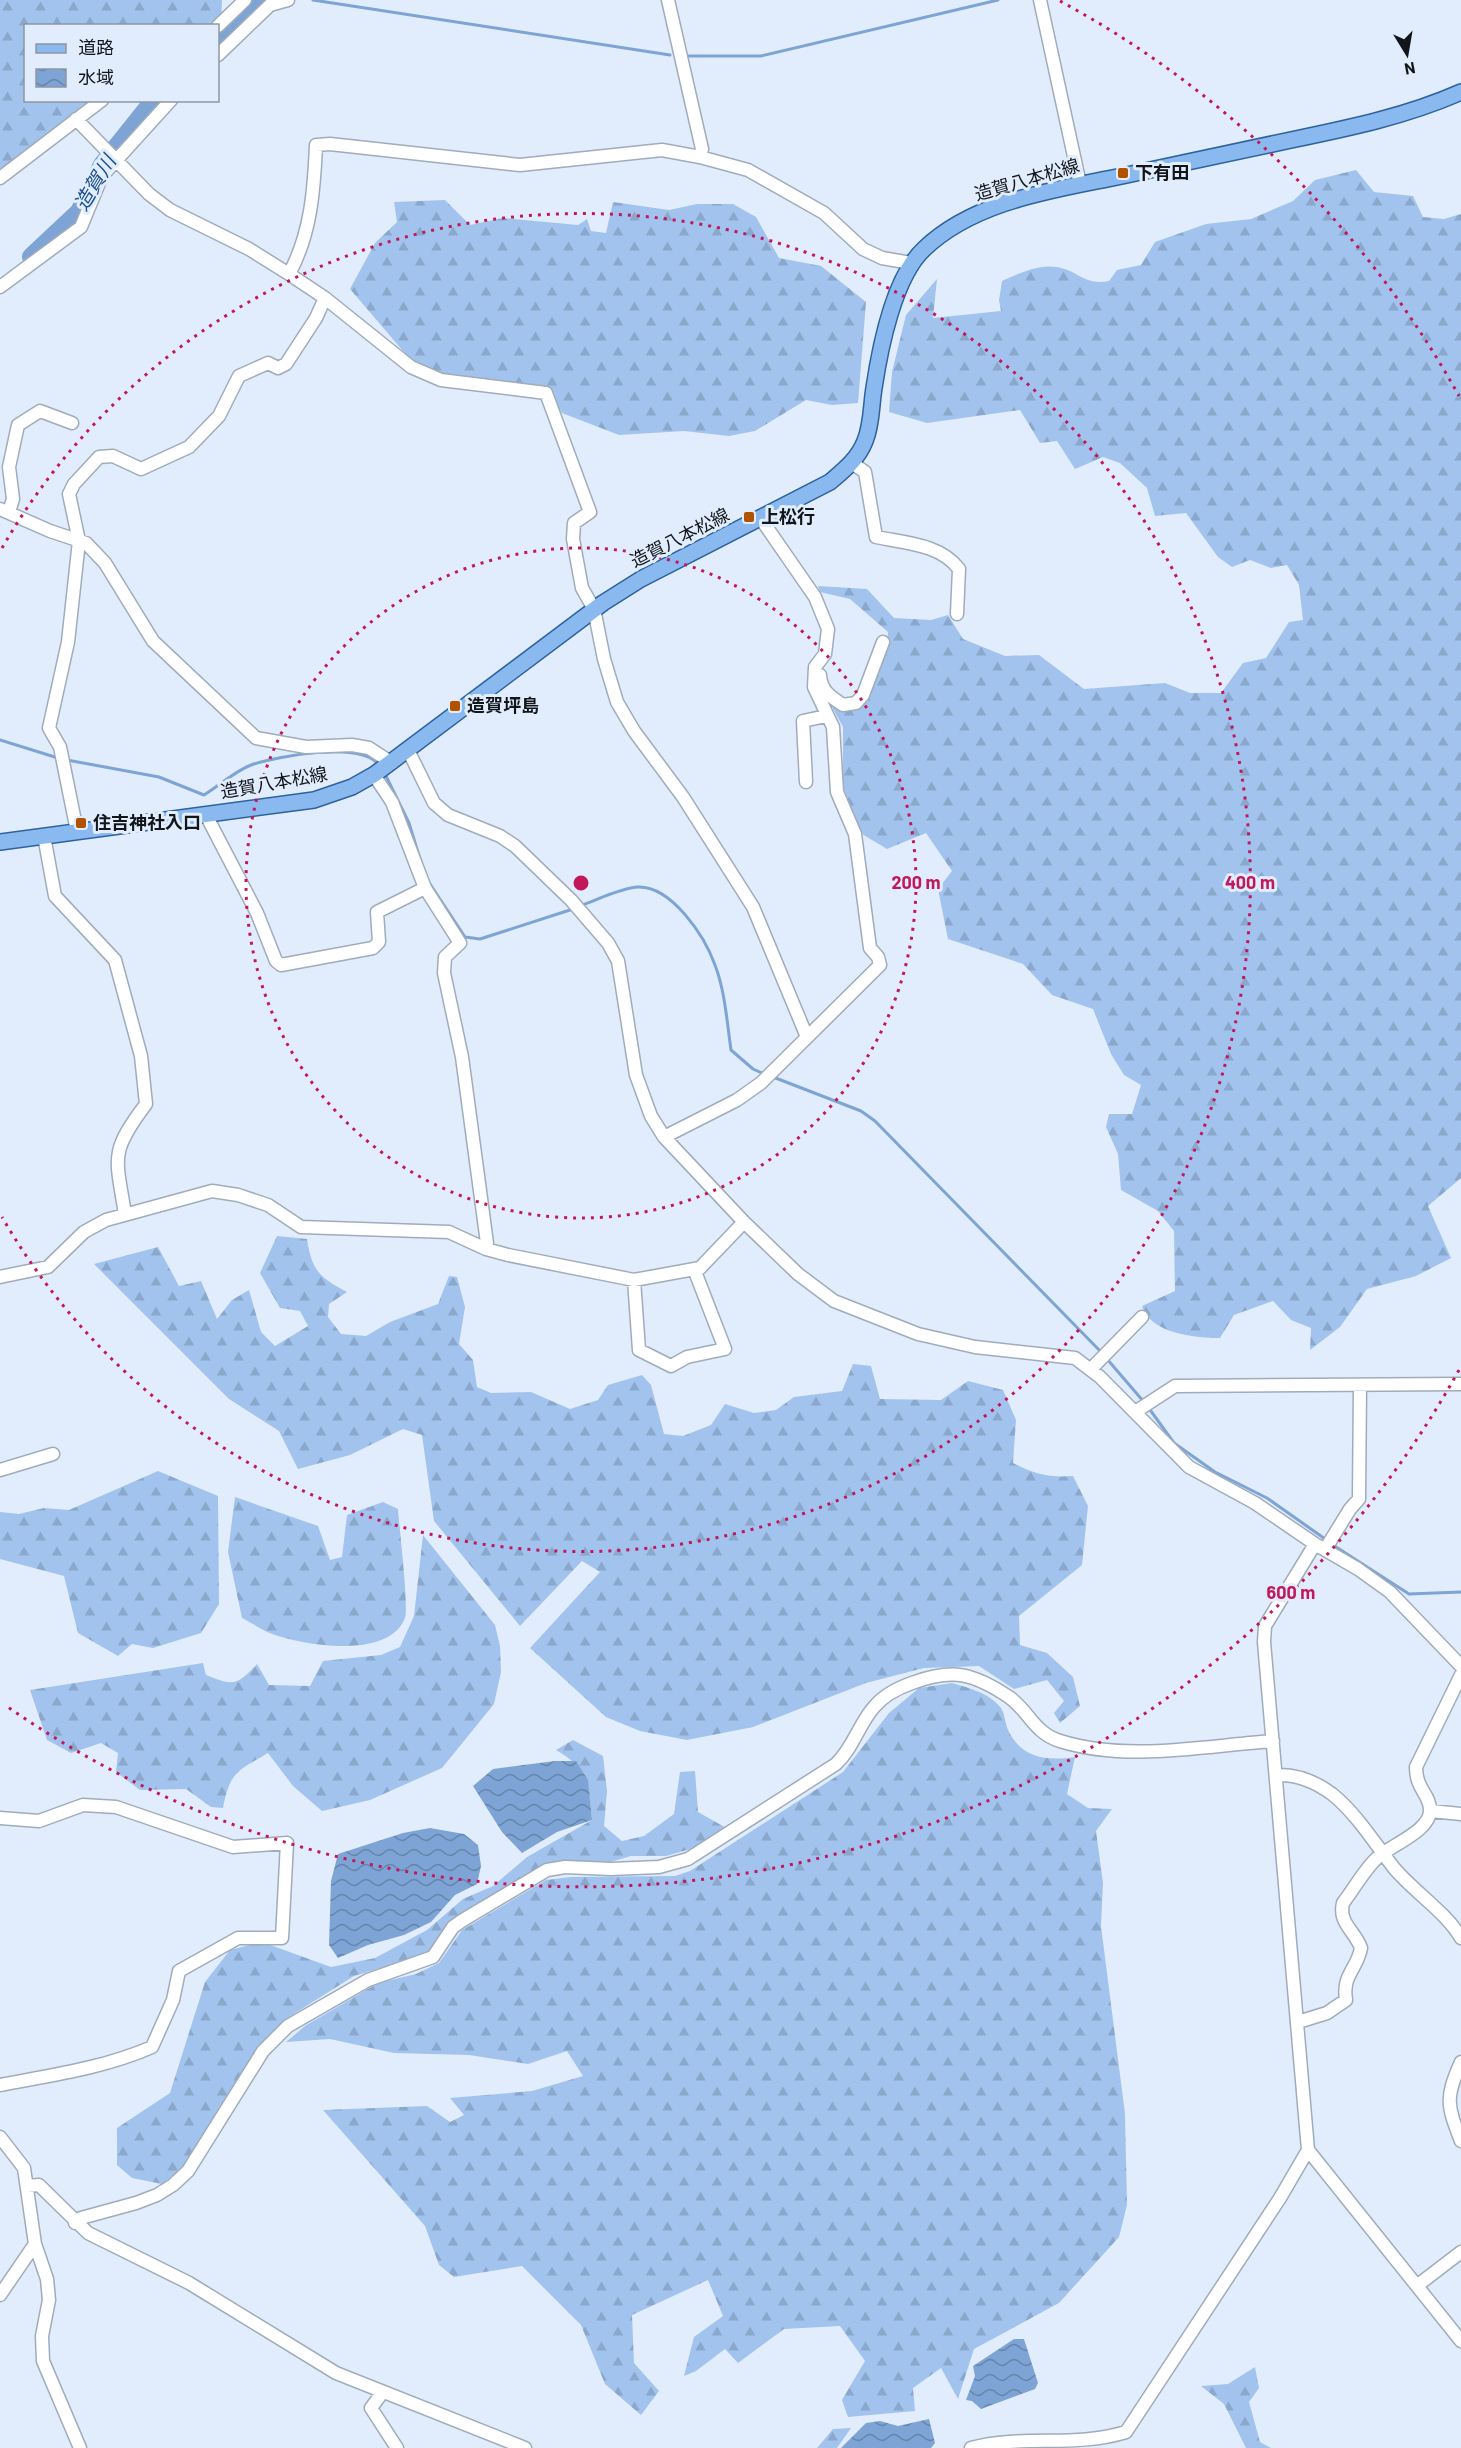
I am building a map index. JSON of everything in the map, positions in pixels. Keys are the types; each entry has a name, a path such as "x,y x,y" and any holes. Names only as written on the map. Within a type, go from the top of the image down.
{"main road":[{"name":"造賀八本松線","path":"0,842 314,800 352,787 375,775 594,609 641,579 830,482 852,463 865,442 872,413 885,329 911,262 924,248 965,220 1015,200 1080,184 1362,125 1436,103 1461,92"}],"street":[{"path":"219,25 245,0"},
{"path":"219,55 270,5 288,0"},
{"path":"668,0 702,149 700,157"},
{"path":"1040,0 1080,184"},
{"path":"0,178 99,102"},
{"path":"0,287 81,227 111,155 169,102"},
{"path":"76,119 149,195 170,210 249,249 289,274 325,298 411,367 441,380 546,393 590,512 574,523 573,539 582,588 594,609 604,659 617,702 634,731 683,797 753,907 807,1037"},
{"path":"289,274 297,260 310,220 316,145 330,144 401,150 520,165 662,150 700,157 748,170 824,213 863,249 882,258 911,262"},
{"path":"77,831 60,747 49,728 68,642 79,541 69,494 74,484 99,457 113,456 141,469 189,447 219,416 239,376 268,363 278,368 286,364 316,318 325,298"},
{"path":"72,423 40,411 18,425 9,467 13,499 4,511 86,543 105,563 153,641 256,738 306,747 352,745 369,748 390,764"},
{"path":"852,463 866,472 876,537 937,550 952,559 959,568 957,614"},
{"path":"664,1137 737,1100 761,1083 880,964 878,957 870,948 855,834 837,792 833,727 814,687 815,668 825,654 828,629 823,613 790,557 761,519"},
{"path":"815,668 820,670 820,684 828,695 843,705 856,703 863,695 883,642"},
{"path":"806,782 803,721 826,716"},
{"path":"408,750 434,803 448,815 500,836 515,846 571,900 608,943 618,961 636,1075 651,1116 664,1137 744,1222 798,1274 834,1301 918,1334 975,1347 1075,1358 1094,1365 1189,1467 1255,1503 1390,1592 1461,1666"},
{"path":"375,775 392,802 425,888 460,943 445,957 444,973 462,1057 486,1249"},
{"path":"206,814 257,913 276,961 281,965 374,948 380,942 377,912 425,888"},
{"path":"44,836 55,896 115,960 141,1056 146,1104 126,1131 116,1155 125,1214"},
{"path":"0,1277 48,1267 84,1232 106,1220 212,1191 238,1195 268,1205 301,1227 449,1232 486,1249 634,1280 700,1268 744,1222"},
{"path":"634,1280 639,1350 671,1366 687,1357 725,1349 694,1269"},
{"path":"1094,1365 1142,1317"},
{"path":"1131,1406 1154,1398 1175,1386 1461,1384"},
{"path":"971,2448 1006,2442 1065,2445 1113,2438 1126,2432 1280,2199 1308,2150 1264,1642 1265,1626 1320,1546 1359,1499 1360,1385"},
{"path":"0,1470 53,1454"},
{"path":"75,2223 81,2218 157,2195 188,2171 263,2051 288,2026 368,1980 433,1957 453,1927 547,1870 565,1867 611,1869 659,1867 675,1864 700,1853 836,1764 844,1756 872,1709 881,1699 906,1685 931,1676 952,1673 973,1677 1013,1700 1036,1728 1058,1740 1080,1745 1126,1751 1273,1742"},
{"path":"1298,2022 1321,2016 1346,2000 1347,1976 1361,1948 1341,1912 1343,1903 1378,1856 1385,1854 1426,1823 1431,1811 1416,1782 1416,1767 1461,1675"},
{"path":"1276,1775 1286,1775 1315,1783 1333,1795 1395,1868 1461,1938"},
{"path":"0,1818 39,1821 83,1805 116,1807 233,1847 287,1843 282,1938 238,1938 179,1971 173,2000 152,2047 131,2056 79,2070 0,2085"},
{"path":"1431,1811 1461,1814"},
{"path":"1461,2062 1449,2091 1450,2114 1461,2141"},
{"path":"0,2137 24,2168 34,2244 47,2279 50,2300 42,2336 43,2361 80,2448"},
{"path":"1308,2150 1461,2341"},
{"path":"27,2186 39,2185 75,2223 88,2233 189,2283 336,2373 525,2448"},
{"path":"0,2295 34,2244"},
{"path":"1418,2285 1461,2252"},
{"path":"382,2393 371,2408 398,2448"}],"green space":[{"path":"0,0 222,0 221,25 24,24 24,102 101,102 17,167 0,168"},
{"path":"1356,170 1374,192 1413,196 1423,217 1444,219 1461,214 1461,1178 1428,1206 1451,1258 1416,1276 1367,1289 1340,1327 1310,1350 1311,1328 1291,1320 1273,1301 1234,1315 1220,1338 1175,1332 1154,1323 1147,1315 1142,1306 1175,1291 1174,1231 1158,1211 1121,1190 1118,1154 1106,1127 1109,1114 1132,1114 1141,1085 1124,1075 1111,1054 1093,1009 1052,995 1023,964 948,939 938,889 952,871 926,833 887,849 862,834 843,787 843,727 832,707 852,711 867,702 887,650 888,632 850,599 820,592 818,586 867,589 894,618 931,620 948,615 963,639 1005,656 1039,655 1084,689 1165,683 1190,693 1221,693 1243,663 1266,658 1289,622 1303,620 1299,585 1287,565 1271,568 1250,560 1232,567 1218,557 1186,513 1155,516 1147,488 1120,463 1103,457 1075,469 1057,441 1040,443 1020,410 927,423 889,412 892,372 906,315 937,279 933,318 1001,311 999,300 1002,281 1035,268 1056,267 1087,280 1109,281 1117,270 1141,265 1155,242 1206,224 1251,219 1293,201 1315,180"},
{"path":"445,200 470,225 503,218 578,225 587,219 591,231 606,233 613,202 669,210 697,204 733,204 756,217 779,258 821,266 866,302 858,403 832,405 806,400 755,431 729,436 684,431 619,435 562,413 548,389 442,376 415,365 350,289 375,243 397,222 394,202"},
{"path":"277,1236 307,1239 311,1259 318,1272 347,1292 329,1304 328,1317 341,1334 366,1336 390,1322 438,1304 449,1276 457,1277 465,1307 459,1344 473,1360 477,1387 491,1393 531,1392 570,1409 598,1400 608,1385 642,1375 651,1385 664,1434 683,1436 711,1425 725,1404 754,1413 776,1410 794,1397 842,1391 853,1364 871,1366 880,1399 941,1400 968,1381 1003,1390 1016,1420 1013,1463 1042,1474 1073,1476 1088,1506 1082,1565 1019,1616 1020,1645 1047,1653 1073,1677 1080,1706 1060,1723 1054,1713 1064,1701 1047,1680 1014,1689 979,1666 924,1668 866,1683 753,1727 687,1740 640,1731 606,1717 530,1648 600,1572 582,1561 520,1626 434,1521 422,1435 403,1429 350,1455 298,1469 279,1431 229,1399 94,1264 158,1247 179,1286 201,1281 217,1319 232,1300 249,1290 261,1332 275,1346 308,1326 300,1311 280,1308 260,1273"},
{"path":"158,1471 218,1496 219,1604 201,1633 153,1648 132,1644 118,1656 78,1633 64,1576 0,1559 0,1512 19,1514 44,1508 69,1510"},
{"path":"235,1497 318,1526 330,1560 342,1557 347,1515 383,1502 398,1509 406,1611 405,1618 396,1631 383,1640 366,1644 326,1645 275,1635 242,1618 228,1552"},
{"path":"423,1535 495,1625 500,1646 501,1672 494,1704 442,1768 370,1800 322,1811 293,1786 268,1753 242,1769 232,1779 223,1808 211,1807 186,1789 140,1790 116,1772 118,1753 101,1743 71,1753 47,1740 30,1690 203,1663 206,1675 223,1681 239,1680 257,1664 269,1685 310,1686 323,1661 381,1655 400,1647 414,1616"},
{"path":"952,1683 991,1698 1001,1708 1014,1740 1028,1752 1045,1758 1075,1757 1067,1794 1088,1808 1112,1809 1096,1831 1103,1883 1101,1926 1125,2114 1127,2205 1119,2237 1059,2303 974,2349 958,2399 941,2368 913,2388 915,2411 848,2417 842,2400 865,2361 840,2326 784,2329 738,2363 725,2349 696,2371 684,2376 694,2337 723,2316 708,2280 632,2315 634,2363 659,2391 641,2415 605,2384 581,2325 522,2266 454,2277 439,2265 425,2226 323,2110 427,2106 450,2122 464,2115 450,2098 532,2091 583,2076 567,2051 528,2064 469,2055 394,2053 330,2039 286,2042 305,2026 378,1983 416,1974 439,1963 462,1930 546,1880 571,1877 675,1876 690,1871 843,1772 889,1713 919,1688"},
{"path":"573,1740 603,1756 607,1791 604,1826 622,1841 644,1836 674,1814 680,1772 695,1771 698,1812 728,1829 694,1848 666,1856 631,1856 600,1865 571,1862 546,1864 449,1925 428,1954 354,1976 284,2020 259,2047 194,2152 179,2171 162,2184 132,2178 117,2165 117,2128 170,2093 205,1982 230,1950 262,1942 331,1967 375,1958 427,1930 463,1899 493,1886 527,1857 592,1820 588,1787 581,1771 556,1750"},
{"path":"1255,2367 1259,2388 1249,2402 1260,2442 1271,2448 1246,2448 1224,2404 1201,2386 1228,2384"},
{"path":"851,2428 837,2448 817,2448 833,2429"}],"water":[{"path":"555,1761 576,1761 588,1780 592,1820 557,1832 522,1853 502,1832 473,1786 493,1769"},
{"path":"430,1828 464,1834 478,1845 481,1866 477,1884 455,1895 431,1922 404,1935 368,1945 338,1958 329,1945 331,1881 338,1854 403,1833"},
{"path":"1014,2339 1024,2339 1038,2383 1035,2389 981,2409 972,2401 966,2400 975,2376 973,2366"},
{"path":"929,2419 935,2443 931,2448 841,2448 866,2423 880,2421 898,2426"}],"waterway":[{"name":"造賀川","path":"219,41 262,0"},
{"path":"313,0 670,55"},
{"path":"686,56 761,56 998,0"},
{"name":"造賀川","path":"32,257 80,212 103,165 153,102"},
{"path":"0,740 58,758"},
{"path":"67,760 159,777 204,795 251,765 280,758 319,752 338,752 370,758 380,766"},
{"path":"385,774 409,823 420,859"},
{"path":"428,881 465,937 480,939 573,909"},
{"path":"582,905 638,887 651,889 675,904 704,941 715,965 723,996 731,1050 753,1069 764,1074"},
{"path":"773,1077 861,1111 875,1121 1103,1354"},
{"path":"1107,1359 1144,1402"},
{"path":"1148,1407 1174,1443 1215,1472 1267,1498 1328,1541"},
{"path":"1333,1545 1409,1594 1461,1592"}],"place":[{"name":"下有田","path":"1123,173"},
{"name":"上松行","path":"749,517"},
{"name":"造賀坪島","path":"455,706"},
{"name":"住吉神社入口","path":"81,823"}]}
